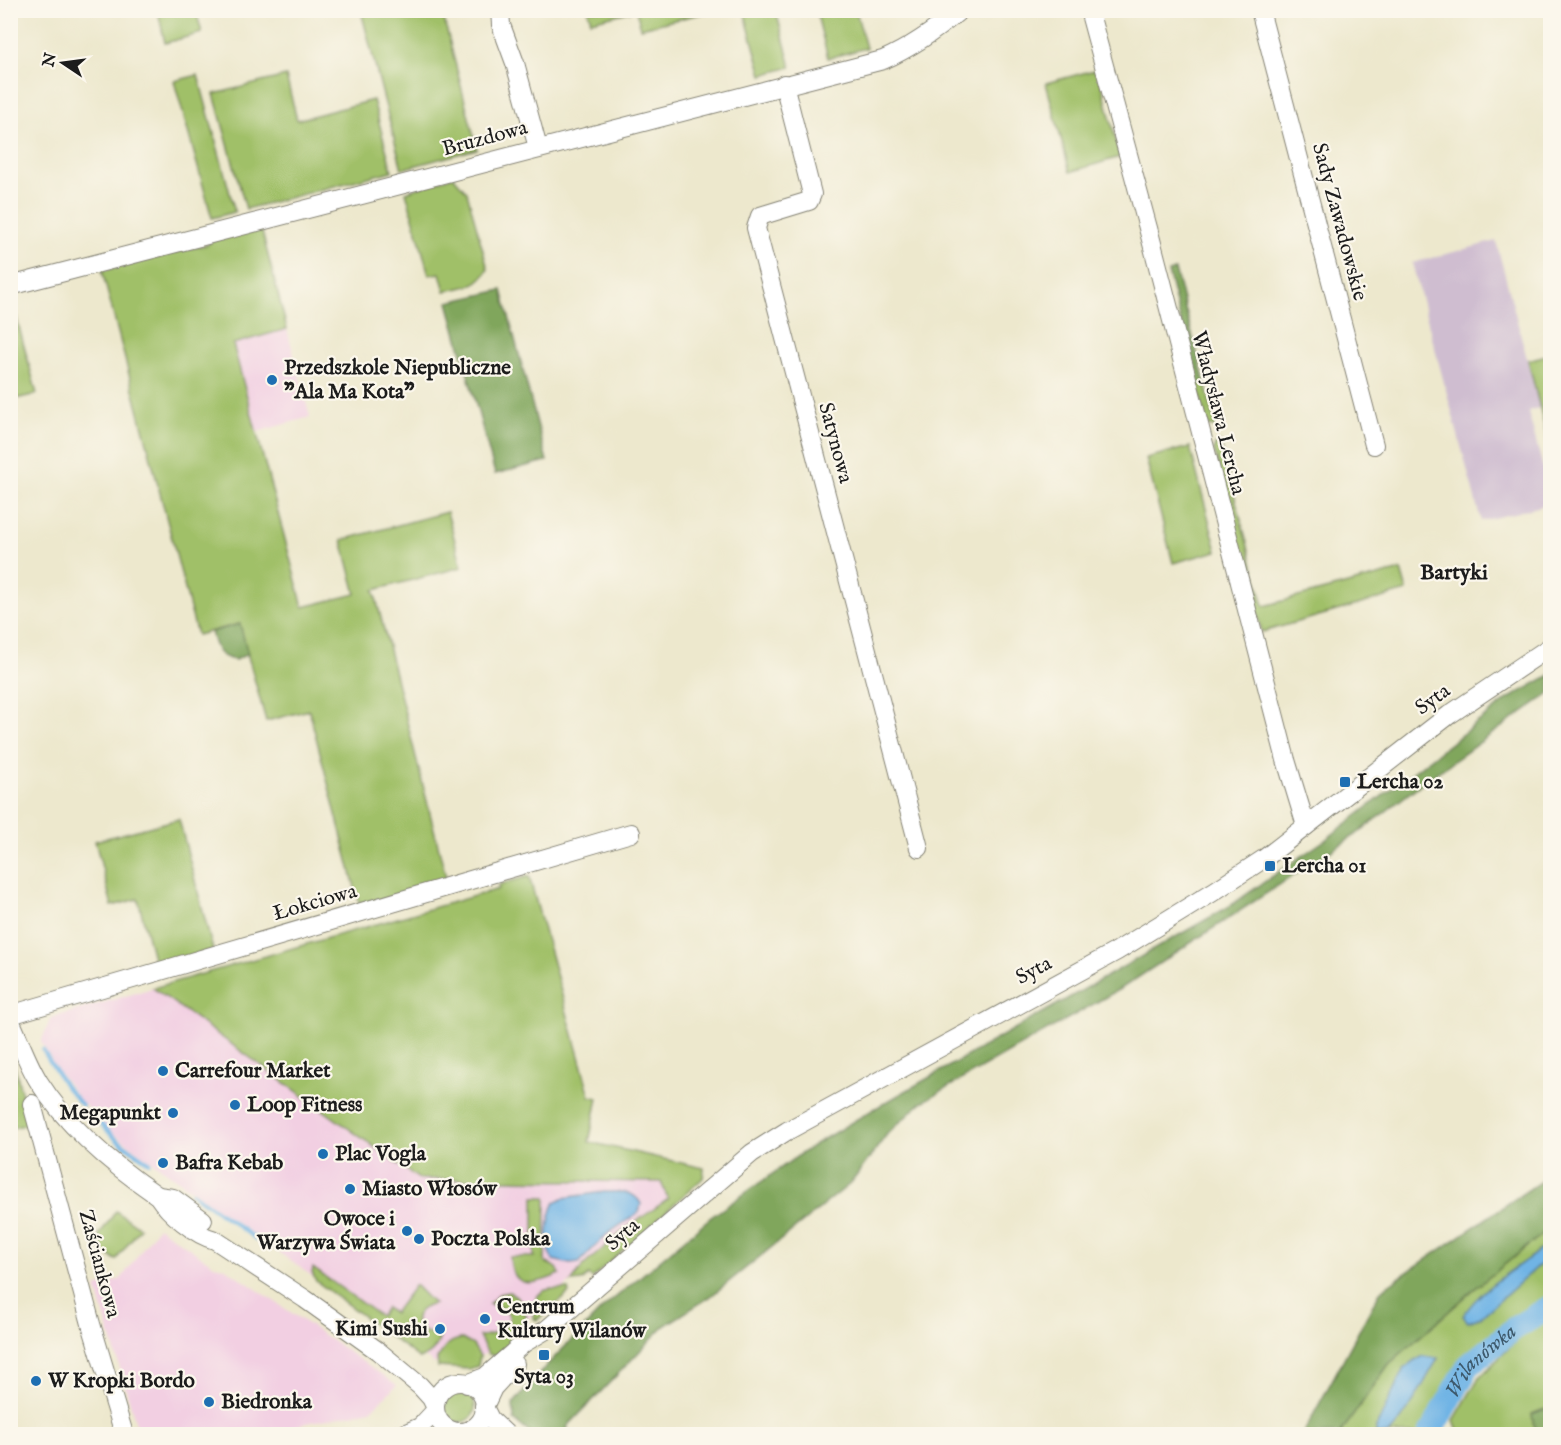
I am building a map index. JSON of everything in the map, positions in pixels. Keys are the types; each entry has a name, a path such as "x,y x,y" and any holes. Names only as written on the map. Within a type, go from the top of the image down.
{"street":[{"path":"500,10 501,25 515,63 538,148"},
{"name":"Bruzdowa","path":"10,286 883,60 899,53 942,26 960,10"},
{"name":"Władysława Lercha","path":"1089,10 1286,760 1306,826"},
{"name":"Sady Zawadowskie","path":"1260,10 1374,445"},
{"name":"Satynowa","path":"784,84 813,194 809,201 760,216 756,228 918,848"},
{"name":"Syta","path":"459,1384 485,1377 524,1343 541,1333 752,1153 772,1139 1117,951 1252,867 1449,716 1551,647"},
{"name":"Łokciowa","path":"10,1015 631,833"},
{"path":"10,1020 21,1048 38,1080 62,1112 85,1137 158,1196 173,1198 204,1221 214,1239 296,1292 378,1351 431,1398 441,1423 468,1432"},
{"name":"Zaściankowa","path":"33,1104 91,1324 124,1434"},
{"name":"Syta","path":"484,1407 493,1388 530,1349 541,1333"},
{"path":"378,1351 438,1380 459,1384 482,1395 484,1407 490,1419 506,1434"},
{"path":"404,1434 420,1427 435,1408 440,1393 459,1384"},
{"path":"433,1434 468,1432 480,1422 484,1407"}],"shaded area":[{"path":"1496,241 1540,408 1528,411 1550,494 1550,504 1481,521 1412,263"},
{"name":"Przedszkole Niepubliczne \"Ala Ma Kota\"","path":"287,329 310,417 257,432 233,343"},
{"path":"153,988 419,1179 661,1182 668,1199 624,1230 583,1266 573,1280 491,1350 466,1365 433,1363 114,1134 79,1099 41,1042 51,1018"},
{"path":"158,1227 214,1265 224,1267 397,1385 371,1410 292,1428 232,1434 139,1434 96,1287 121,1279"}],"green space":[{"path":"588,10 633,10 633,11 591,21"},
{"path":"636,10 712,11 641,28"},
{"path":"158,11 196,11 202,33 165,43"},
{"path":"361,11 442,11 477,149 402,169"},
{"path":"744,11 776,11 791,67 762,75"},
{"path":"816,11 856,11 866,48 828,58"},
{"path":"1098,69 1120,157 1070,172 1046,83"},
{"path":"198,75 235,212 212,218 174,81"},
{"path":"286,76 297,120 373,100 392,171 246,209 214,94"},
{"path":"453,176 467,192 488,269 475,283 445,291 440,273 429,275 406,192"},
{"path":"261,228 287,329 233,344 303,607 356,594 342,540 447,512 462,567 374,590 447,881 360,907 309,710 266,721 239,624 197,635 102,271 209,244 209,241"},
{"path":"1175,270 1205,383 1197,385 1168,272"},
{"path":"502,290 547,461 495,474 448,302"},
{"path":"10,294 37,394 11,400"},
{"path":"1550,354 1550,449 1528,360"},
{"path":"1205,383 1216,427 1208,426 1197,385"},
{"path":"1220,442 1264,606 1401,570 1407,591 1262,632 1214,450 1215,445"},
{"path":"1190,447 1217,551 1173,563 1146,458"},
{"path":"240,624 248,654 235,660 229,659 218,651 211,632"},
{"path":"1550,675 1550,693 1421,784 1357,834 1125,986 922,1102 888,1133 851,1183 710,1297 664,1326 567,1427 570,1434 531,1434 514,1420 513,1404 547,1365 603,1308 711,1217 812,1146 1228,907 1325,840 1508,699"},
{"path":"179,819 213,950 155,966 138,899 112,906 95,841"},
{"path":"529,876 590,1096 598,1098 589,1142 704,1168 703,1178 592,1278 588,1275 582,1281 571,1282 583,1266 624,1230 668,1199 661,1182 419,1179 153,988 499,889 498,885"},
{"path":"10,1057 14,1062 29,1124 11,1128"},
{"path":"1550,1175 1550,1228 1473,1290 1389,1364 1340,1434 1303,1434 1381,1290"},
{"path":"534,1197 546,1197 545,1262 557,1268 560,1274 543,1281 527,1283 515,1276 510,1257 534,1257"},
{"path":"116,1211 140,1228 116,1260 102,1251 99,1235"},
{"path":"1550,1228 1550,1242 1488,1289 1526,1276 1550,1256 1550,1299 1490,1339 1470,1359 1423,1434 1389,1434 1438,1359 1423,1356 1376,1428 1376,1434 1340,1434 1389,1364 1473,1290"},
{"path":"313,1268 380,1316 386,1308 394,1313 415,1285 434,1304 420,1311 416,1316 416,1324 425,1332 440,1336 435,1348 419,1358 316,1281 312,1273"},
{"path":"550,1289 568,1289 569,1293 537,1320 533,1318 536,1299 541,1293"},
{"path":"509,1292 515,1295 522,1304 526,1322 518,1336 495,1356 488,1354 479,1336 498,1332 508,1322 507,1312 489,1304 499,1294"},
{"path":"1550,1319 1550,1407 1532,1414 1534,1427 1538,1434 1459,1434 1454,1420 1478,1379 1522,1335"},
{"path":"462,1339 473,1345 480,1356 478,1366 469,1369 438,1367 437,1359 444,1349 453,1341"},
{"path":"460,1392 471,1396 475,1407 471,1418 460,1422 449,1418 445,1407 449,1396"},
{"path":"1550,1407 1550,1434 1538,1434 1534,1427 1532,1414"}],"water":[{"path":"603,1192 625,1192 634,1196 641,1204 639,1212 606,1235 579,1263 570,1264 553,1260 550,1255 548,1232 550,1215 555,1202 563,1198"},
{"path":"1550,1242 1550,1256 1481,1317 1468,1322 1463,1316 1481,1294"},
{"path":"1423,1356 1438,1358 1396,1426 1389,1434 1376,1434 1376,1428 1404,1368"}],"waterway":[{"path":"43,1050 65,1086 82,1105"},
{"path":"92,1115 117,1140 149,1162"},
{"path":"192,1193 263,1244"},
{"name":"Wilanówka","path":"1430,1434 1469,1365 1515,1328 1550,1307"}],"place":[{"name":"Przedszkole Niepubliczne \"Ala Ma Kota\"","path":"272,380"},
{"name":"Lercha 02","path":"1345,782"},
{"name":"Lercha 01","path":"1270,866"},
{"name":"Carrefour Market","path":"163,1071"},
{"name":"Loop Fitness","path":"235,1105"},
{"name":"Megapunkt","path":"173,1113"},
{"name":"Plac Vogla","path":"323,1154"},
{"name":"Bafra Kebab","path":"163,1163"},
{"name":"Miasto Włosów","path":"350,1189"},
{"name":"Owoce i Warzywa Świata","path":"407,1231"},
{"name":"Poczta Polska","path":"419,1239"},
{"name":"Centrum Kultury Wilanów","path":"485,1319"},
{"name":"Kimi Sushi","path":"440,1329"},
{"name":"Syta 03","path":"544,1355"},
{"name":"W Kropki Bordo","path":"36,1381"},
{"name":"Biedronka","path":"209,1402"}],"district":[{"name":"Bartyki","path":"1454,573"}]}
